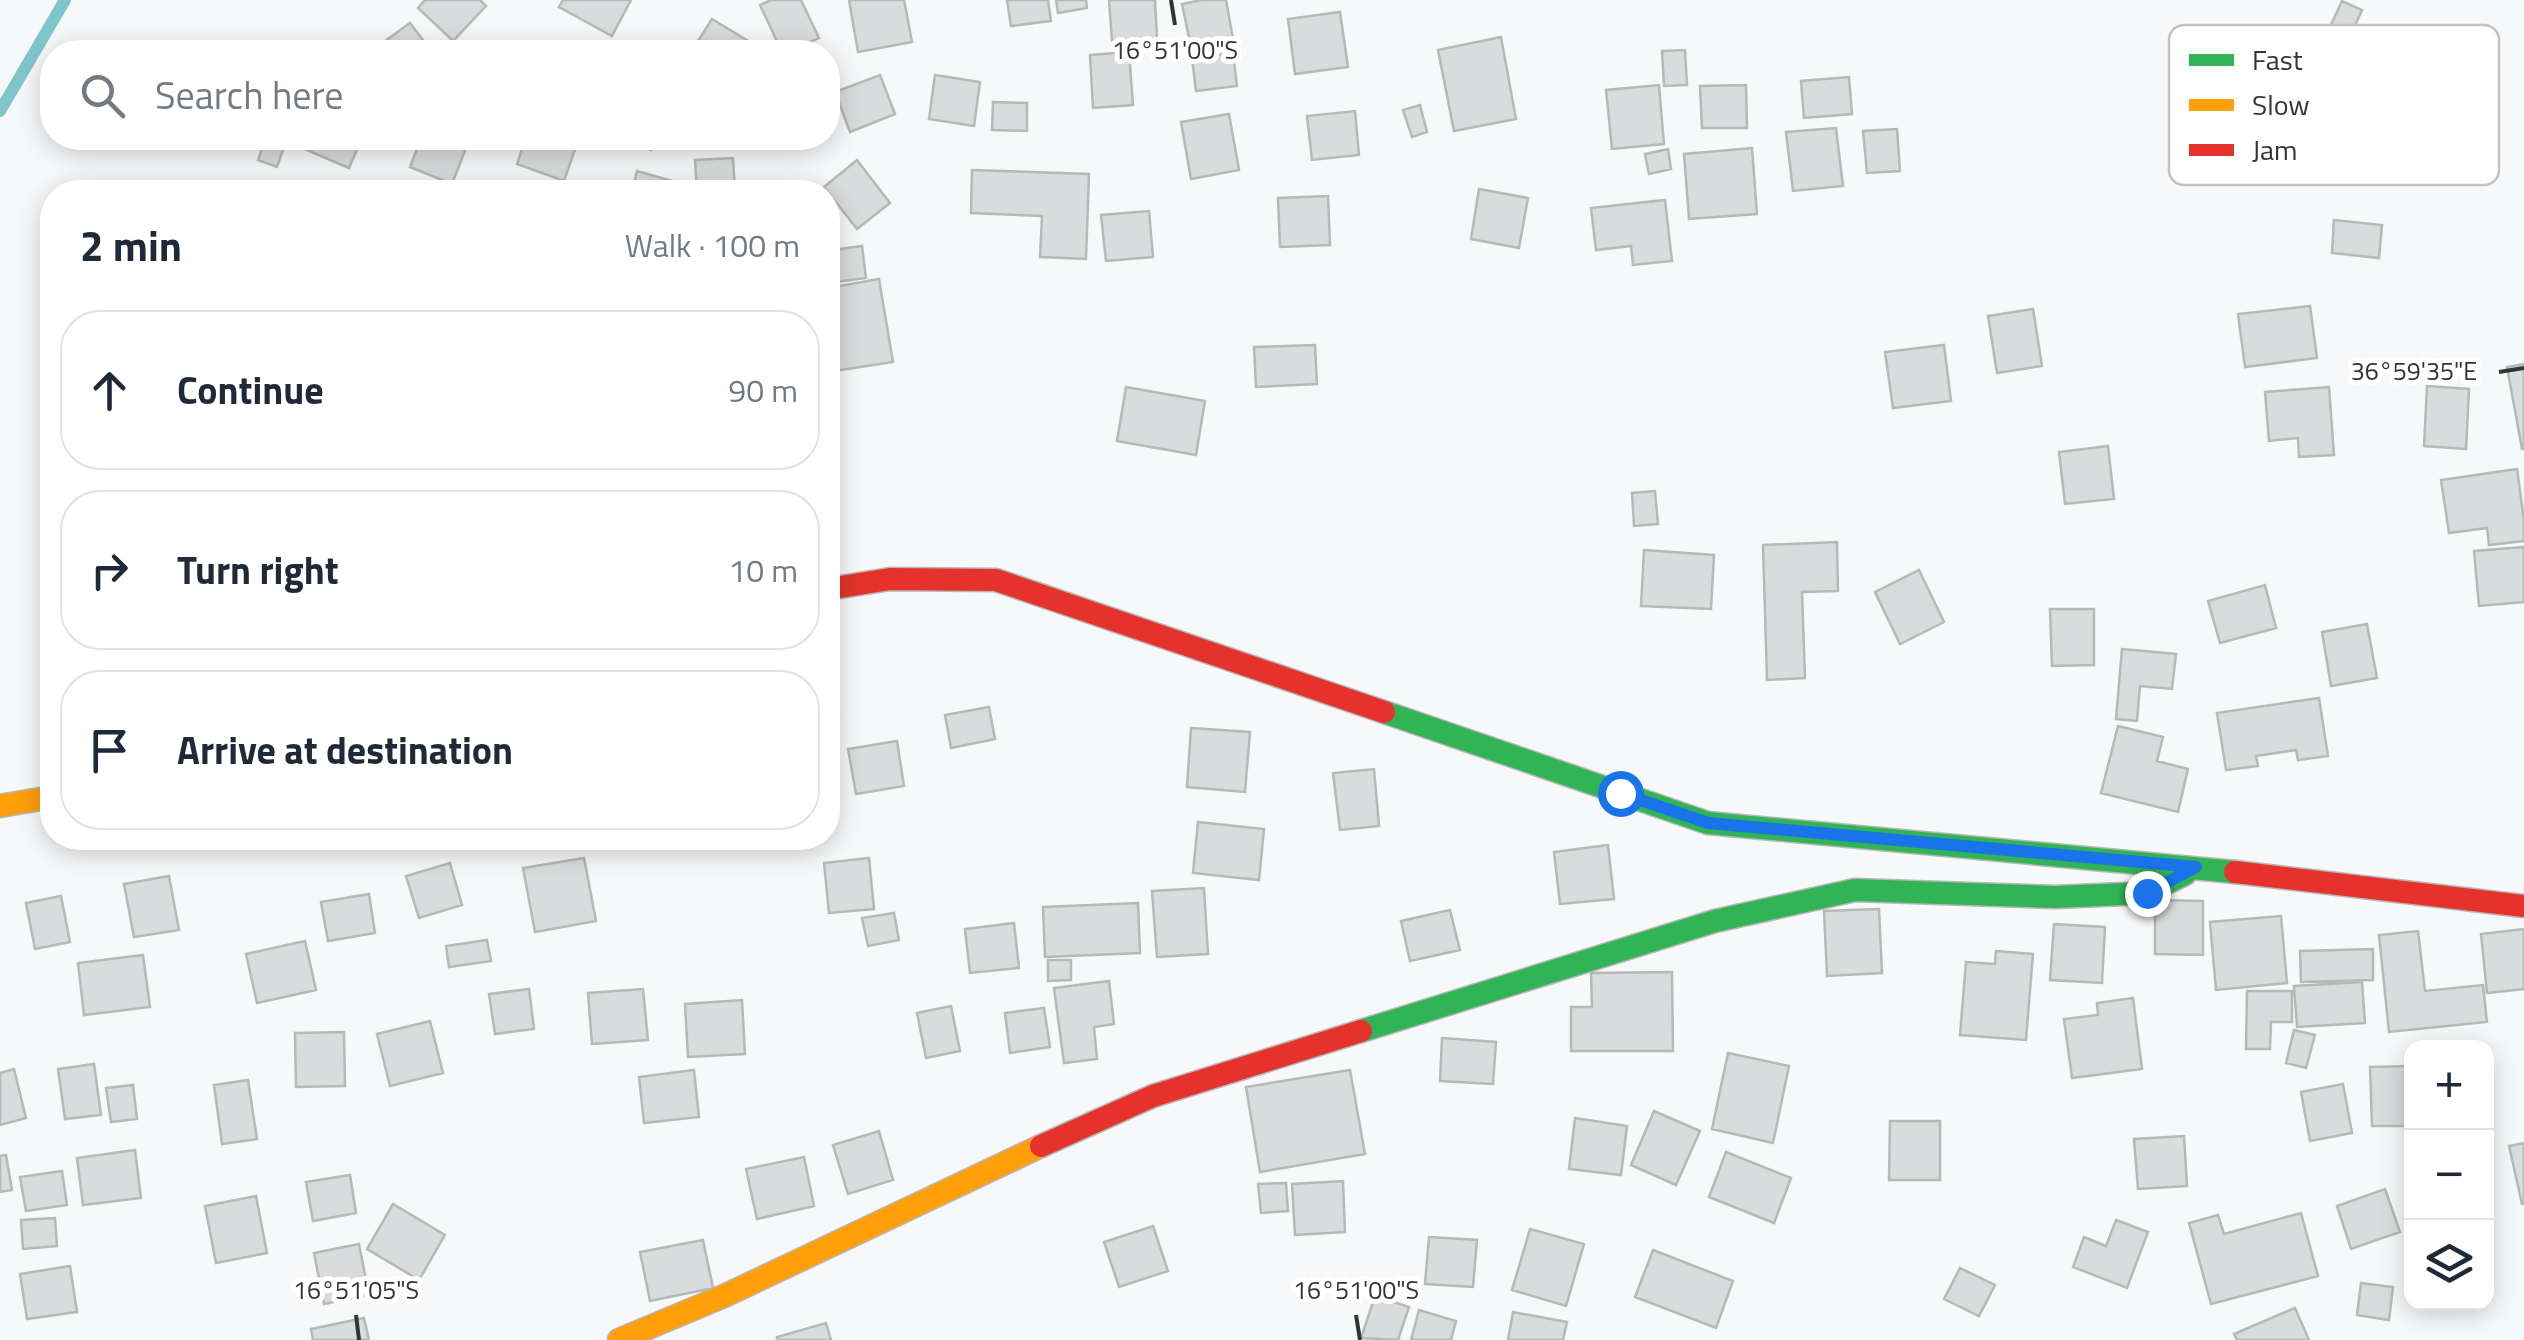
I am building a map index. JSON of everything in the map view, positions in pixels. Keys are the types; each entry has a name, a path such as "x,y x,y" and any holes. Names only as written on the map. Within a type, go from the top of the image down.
{"street":[{"path":"840,587 890,579 996,580 1708,823 2196,867 2524,906"},
{"path":"0,806 40,798"},
{"path":"618,1340 724,1296 1153,1096 1715,921 1855,890 2055,897 2147,893 2196,867"}],"building":[{"path":"425,0 480,0 486,6 454,40 418,8"},
{"path":"563,0 631,0 612,36 559,7"},
{"path":"771,0 801,0 819,38 776,40 760,5"},
{"path":"849,0 904,0 912,42 858,52"},
{"path":"1007,0 1048,0 1051,21 1011,26"},
{"path":"1056,0 1086,0 1087,8 1058,13"},
{"path":"1109,0 1155,0 1157,39 1112,41"},
{"path":"1226,0 1234,44 1192,52 1182,4"},
{"path":"2342,1 2362,10 2355,25 2331,25"},
{"path":"1340,12 1348,67 1295,74 1288,19"},
{"path":"712,19 746,40 699,40"},
{"path":"410,23 423,40 387,40"},
{"path":"1501,37 1516,119 1454,131 1438,50"},
{"path":"1685,50 1687,85 1664,86 1662,51"},
{"path":"1129,52 1133,105 1093,108 1090,55"},
{"path":"1233,53 1237,86 1196,91 1192,58"},
{"path":"880,75 895,114 850,132 840,105 840,90"},
{"path":"935,75 980,82 974,126 929,119"},
{"path":"1849,77 1852,114 1804,118 1801,81"},
{"path":"1659,85 1664,144 1612,149 1606,90"},
{"path":"1746,85 1747,128 1702,128 1700,86"},
{"path":"993,102 1027,103 1027,131 992,130"},
{"path":"1420,105 1427,132 1412,137 1403,110"},
{"path":"1355,111 1359,155 1312,160 1307,116"},
{"path":"1229,114 1239,170 1191,179 1181,122"},
{"path":"1836,128 1843,186 1793,191 1786,132"},
{"path":"1897,129 1900,171 1867,173 1863,131"},
{"path":"1752,148 1757,214 1689,219 1684,154"},
{"path":"1668,149 1671,169 1649,174 1645,154"},
{"path":"262,150 283,150 277,167 258,160"},
{"path":"307,150 357,150 349,168"},
{"path":"416,150 465,150 454,180 442,180 410,167"},
{"path":"522,150 575,150 564,180 517,164"},
{"path":"733,158 734,180 696,180 695,160"},
{"path":"857,160 890,203 857,229 840,207 840,180 833,180"},
{"path":"972,170 1089,174 1086,259 1040,257 1042,216 971,213"},
{"path":"637,171 669,180 635,180"},
{"path":"1479,189 1528,198 1519,248 1471,239"},
{"path":"1328,196 1330,245 1280,247 1278,198"},
{"path":"1665,200 1672,261 1633,265 1631,246 1596,250 1591,208"},
{"path":"1149,211 1153,257 1106,261 1101,215"},
{"path":"2334,220 2382,225 2379,258 2332,253"},
{"path":"862,246 866,278 840,281 840,249"},
{"path":"879,279 893,362 840,370 840,286"},
{"path":"2310,306 2317,358 2245,367 2238,314"},
{"path":"2033,309 2042,366 1997,373 1988,316"},
{"path":"1315,345 1317,384 1256,387 1254,347"},
{"path":"1944,345 1951,401 1893,408 1885,352"},
{"path":"2524,364 2524,448 2522,449 2507,367"},
{"path":"2427,386 2469,389 2466,449 2424,446"},
{"path":"1126,387 1205,401 1196,455 1117,441"},
{"path":"2329,387 2334,455 2299,457 2298,438 2269,441 2265,392"},
{"path":"2108,446 2114,499 2065,504 2059,452"},
{"path":"2517,469 2524,541 2489,545 2487,528 2449,533 2441,480"},
{"path":"1655,491 1658,524 1634,526 1632,493"},
{"path":"1837,542 1838,591 1802,592 1805,678 1767,680 1763,545"},
{"path":"2524,547 2524,602 2479,606 2474,551"},
{"path":"1644,550 1714,555 1711,609 1641,606"},
{"path":"1919,570 1944,622 1900,644 1875,592"},
{"path":"2265,585 2276,628 2220,643 2208,601"},
{"path":"2050,609 2094,609 2094,665 2052,666"},
{"path":"2367,624 2377,678 2331,686 2322,632"},
{"path":"2122,649 2176,654 2172,689 2140,686 2137,721 2116,719"},
{"path":"2319,698 2328,756 2298,760 2296,750 2256,756 2258,766 2226,770 2217,713"},
{"path":"989,707 995,739 951,748 945,715"},
{"path":"2118,726 2163,737 2157,761 2188,769 2178,812 2101,793"},
{"path":"1191,728 1250,732 1245,792 1187,787"},
{"path":"897,741 904,786 856,794 848,749"},
{"path":"1374,769 1379,826 1340,830 1333,773"},
{"path":"1198,822 1264,829 1259,880 1193,873"},
{"path":"1608,845 1614,899 1560,904 1554,852"},
{"path":"584,858 596,921 535,932 523,868"},
{"path":"869,858 874,909 829,913 824,863"},
{"path":"450,863 462,905 419,918 406,876"},
{"path":"169,876 179,930 134,937 124,884"},
{"path":"1204,888 1208,954 1157,957 1152,891"},
{"path":"369,894 375,933 328,941 321,902"},
{"path":"61,896 70,942 35,949 26,903"},
{"path":"2155,900 2203,901 2203,955 2155,954"},
{"path":"1138,903 1140,953 1045,957 1043,907"},
{"path":"1879,909 1882,973 1827,976 1824,911"},
{"path":"1450,910 1460,950 1410,961 1401,921"},
{"path":"894,913 899,940 868,946 862,918"},
{"path":"2281,916 2287,983 2216,990 2210,922"},
{"path":"1014,923 1019,968 970,973 965,929"},
{"path":"2054,924 2105,927 2102,983 2050,980"},
{"path":"2524,929 2524,989 2487,993 2481,934"},
{"path":"2418,931 2425,991 2483,985 2487,1022 2389,1032 2379,935"},
{"path":"487,940 491,961 449,967 446,946"},
{"path":"305,941 316,990 257,1003 246,954"},
{"path":"2373,949 2373,980 2301,982 2300,951"},
{"path":"1996,951 2033,954 2026,1040 1960,1035 1966,962 1995,964"},
{"path":"143,955 150,1007 84,1015 78,963"},
{"path":"1048,960 1071,960 1071,980 1048,981"},
{"path":"1672,972 1673,1051 1571,1051 1571,1007 1592,1007 1591,973"},
{"path":"1109,981 1114,1024 1094,1027 1097,1059 1064,1063 1054,988"},
{"path":"2362,982 2365,1023 2297,1027 2294,986"},
{"path":"529,989 534,1029 495,1034 489,994"},
{"path":"643,989 648,1040 592,1044 588,993"},
{"path":"2247,991 2292,991 2292,1022 2271,1022 2270,1049 2246,1049"},
{"path":"2133,998 2142,1069 2072,1078 2064,1019 2098,1015 2097,1003"},
{"path":"742,1000 745,1054 688,1057 685,1004"},
{"path":"951,1006 960,1051 926,1058 917,1013"},
{"path":"1044,1008 1050,1047 1010,1053 1005,1013"},
{"path":"430,1021 443,1073 390,1086 377,1034"},
{"path":"2294,1030 2315,1035 2306,1068 2286,1063"},
{"path":"344,1032 345,1086 296,1087 295,1033"},
{"path":"1442,1038 1496,1042 1493,1084 1440,1081"},
{"path":"1728,1053 1789,1066 1773,1143 1712,1129"},
{"path":"94,1064 101,1115 65,1119 58,1069"},
{"path":"2404,1066 2404,1126 2372,1126 2370,1067"},
{"path":"14,1069 26,1118 0,1125 0,1073"},
{"path":"694,1070 699,1117 644,1123 639,1077"},
{"path":"1350,1070 1365,1154 1260,1172 1246,1087"},
{"path":"248,1080 257,1139 222,1144 214,1085"},
{"path":"2343,1084 2352,1133 2310,1141 2301,1092"},
{"path":"133,1085 137,1119 111,1122 106,1088"},
{"path":"1654,1111 1700,1131 1676,1185 1631,1165"},
{"path":"1575,1118 1627,1126 1621,1175 1569,1169"},
{"path":"1890,1121 1940,1121 1940,1180 1889,1180"},
{"path":"879,1131 893,1180 848,1194 833,1145"},
{"path":"2184,1136 2187,1186 2138,1189 2134,1139"},
{"path":"2524,1143 2524,1203 2522,1204 2509,1146"},
{"path":"135,1150 141,1198 83,1205 77,1158"},
{"path":"1726,1152 1791,1178 1774,1223 1709,1197"},
{"path":"6,1155 12,1190 0,1192 0,1156"},
{"path":"804,1157 814,1206 757,1219 746,1169"},
{"path":"62,1171 67,1205 26,1211 20,1177"},
{"path":"350,1175 356,1213 313,1221 306,1182"},
{"path":"1343,1181 1345,1232 1295,1235 1292,1184"},
{"path":"1286,1183 1288,1211 1261,1213 1258,1184"},
{"path":"2385,1189 2400,1232 2351,1249 2337,1206"},
{"path":"256,1196 267,1253 216,1263 205,1206"},
{"path":"393,1204 445,1235 419,1280 367,1249"},
{"path":"2301,1213 2318,1276 2211,1304 2189,1223 2218,1215 2224,1234"},
{"path":"55,1218 57,1246 23,1249 21,1220"},
{"path":"2116,1220 2148,1232 2127,1288 2073,1267 2084,1237 2106,1246"},
{"path":"1153,1226 1168,1271 1119,1287 1104,1242"},
{"path":"1530,1229 1584,1244 1566,1306 1512,1290"},
{"path":"1429,1237 1477,1240 1473,1287 1425,1284"},
{"path":"703,1240 713,1288 650,1301 640,1252"},
{"path":"359,1244 369,1295 324,1304 314,1253"},
{"path":"1653,1250 1733,1281 1716,1328 1635,1297"},
{"path":"70,1266 77,1312 27,1319 20,1274"},
{"path":"1960,1268 1995,1285 1979,1316 1944,1299"},
{"path":"2361,1283 2393,1287 2389,1320 2357,1315"},
{"path":"1375,1296 1409,1307 1398,1340 1361,1338"},
{"path":"2295,1308 2309,1340 2237,1340 2234,1334"},
{"path":"1419,1310 1456,1321 1451,1340 1411,1340"},
{"path":"1513,1312 1567,1322 1563,1340 1508,1340"},
{"path":"364,1318 369,1340 313,1340 311,1329"},
{"path":"826,1323 831,1340 777,1337"}],"waterway":[{"path":"42,40 65,0"},
{"path":"0,111 40,43"}],"traffic: fast":[{"path":"1384,712 1708,823 2235,872"},
{"path":"1361,1031 1715,921 1855,890 2055,897 2147,893 2185,874"}],"traffic: slow":[{"path":"0,806 40,799"},
{"path":"619,1340 724,1296 1041,1146"}],"traffic: jam":[{"path":"840,587 890,579 996,580 1384,712"},
{"path":"2235,872 2524,906"},
{"path":"1041,1146 1153,1096 1361,1031"}],"route":[{"path":"1620,793 1708,823 2196,867 2147,893"}]}
